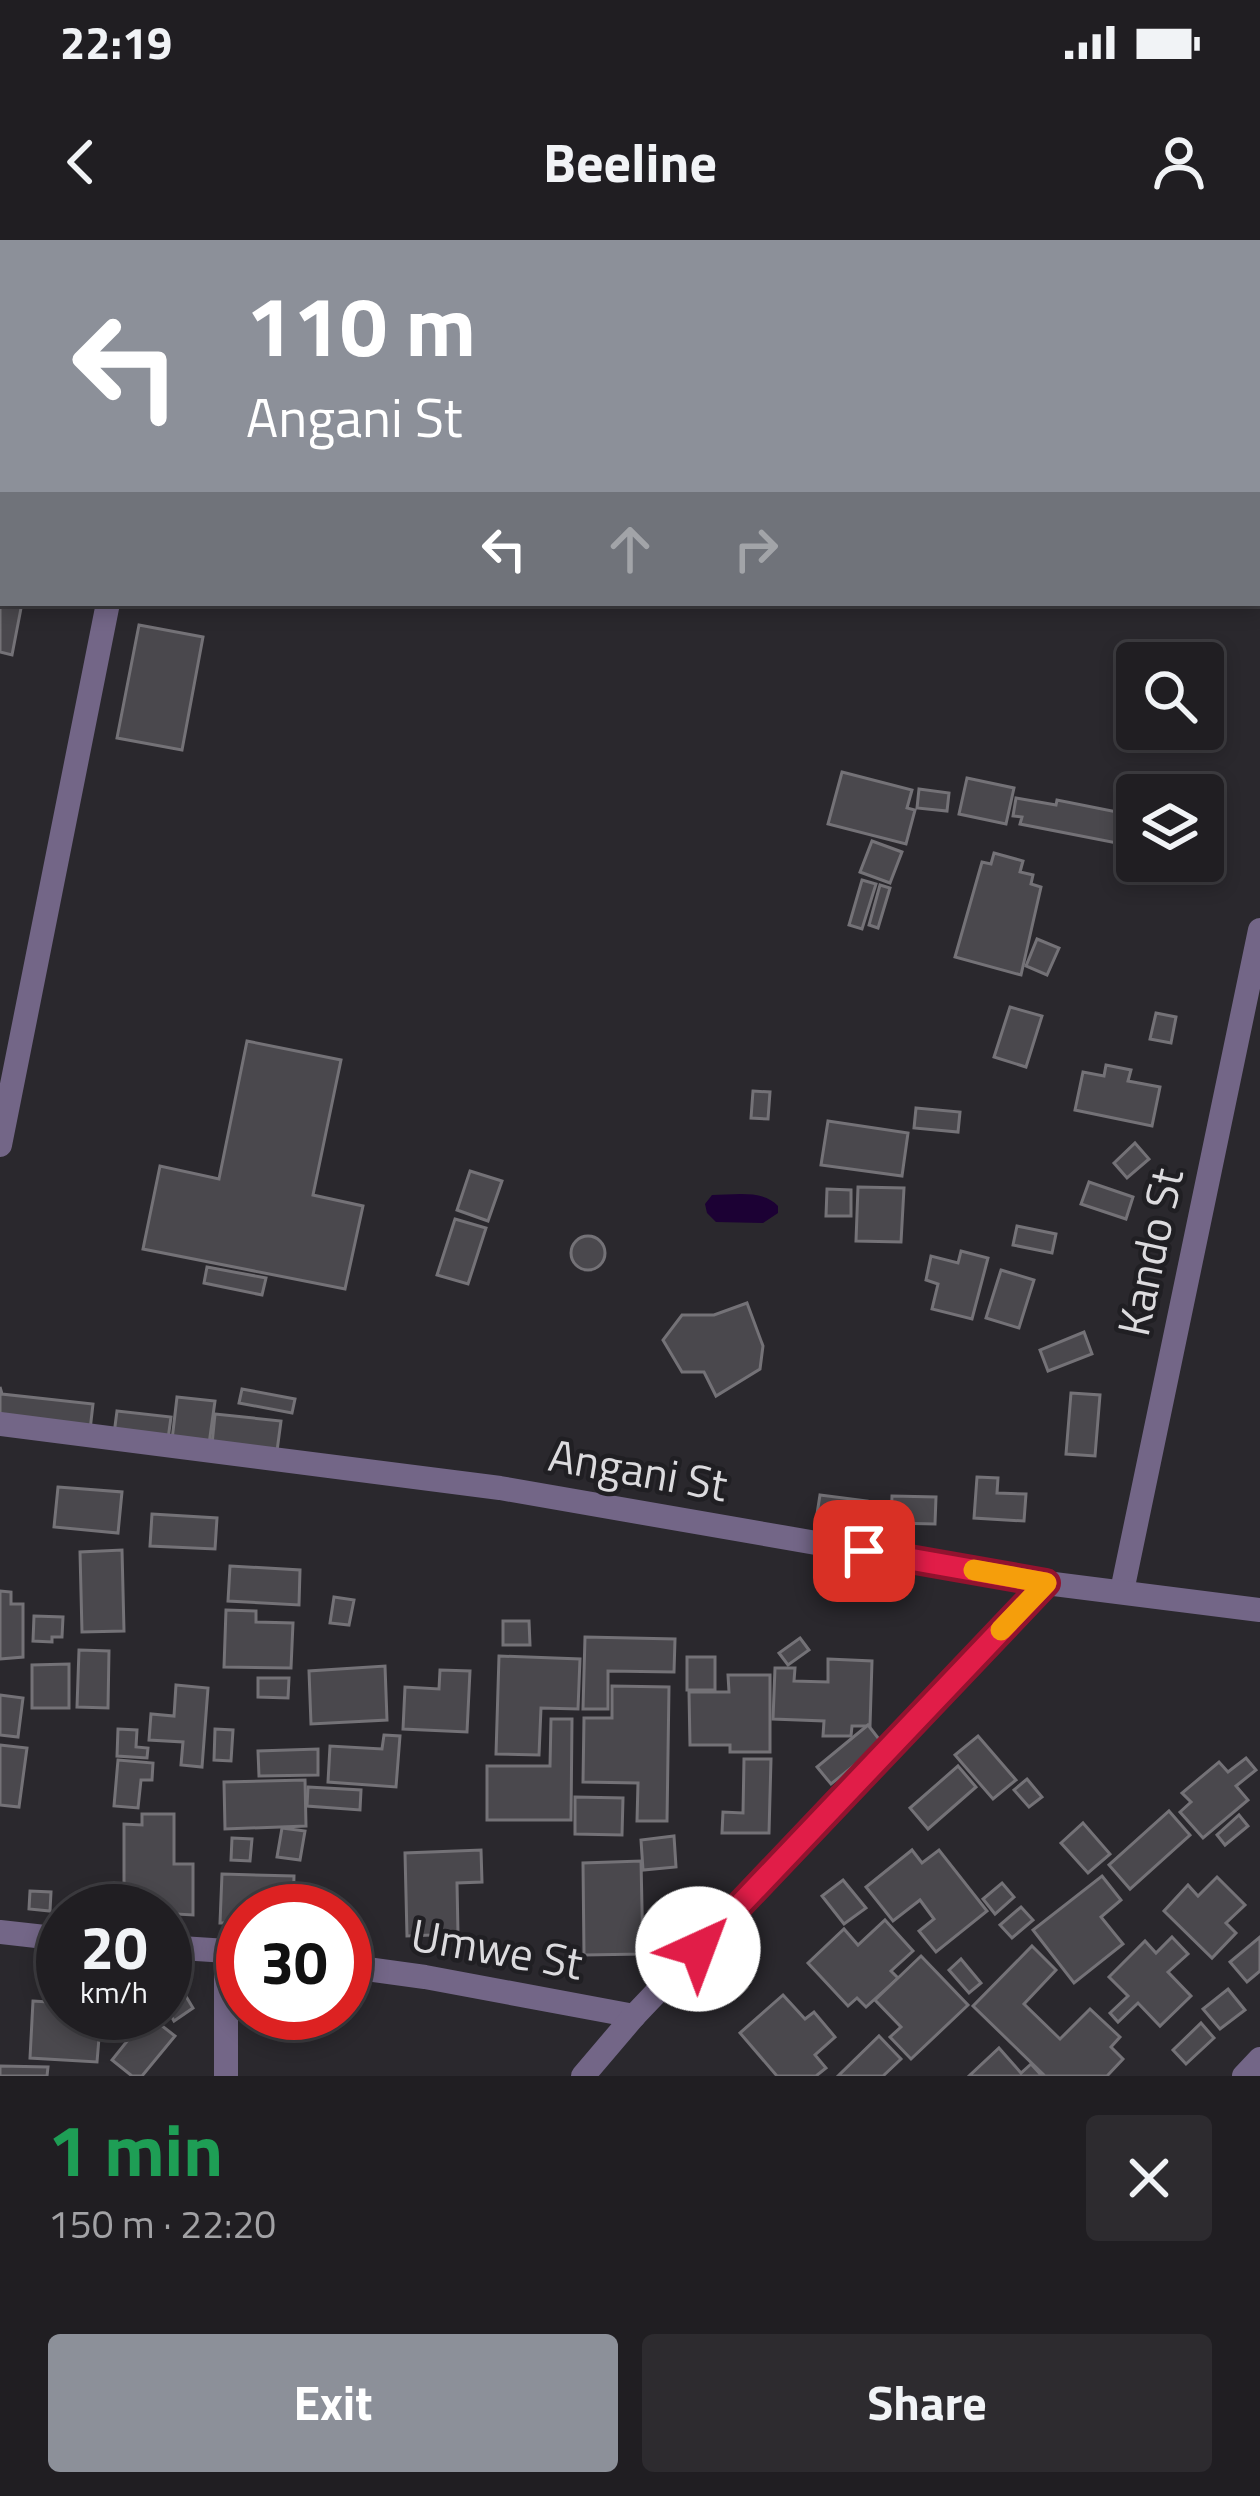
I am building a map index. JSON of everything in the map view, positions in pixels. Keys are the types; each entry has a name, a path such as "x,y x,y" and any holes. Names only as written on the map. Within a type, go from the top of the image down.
{"street":[{"path":"0,1145 107,606"},
{"name":"Kando St","path":"1121,1591 1260,930"},
{"name":"Angani St","path":"0,1424 500,1488 1046,1583 1260,1610"},
{"path":"583,2076 634,2016 1046,1583"},
{"path":"0,1932 36,1936"},
{"name":"Umwe St","path":"372,1970 634,2016"},
{"path":"226,2076 228,2040"},
{"path":"1244,2076 1260,2059"}],"shaded area":[{"path":"712,1195 764,1197 778,1206 778,1213 763,1223 716,1222 705,1204"}],"building":[{"path":"0,606 21,606 12,655 0,652"},
{"path":"139,625 203,637 182,750 117,738"},
{"path":"842,772 912,790 907,808 915,810 906,844 828,824"},
{"path":"967,778 1014,788 1006,824 959,814"},
{"path":"919,789 949,793 947,811 917,808"},
{"path":"1016,798 1056,805 1057,800 1116,812 1116,843 1020,824 1022,817 1013,816"},
{"path":"872,841 902,852 890,883 860,872"},
{"path":"994,853 1023,861 1020,872 1033,875 1031,884 1041,887 1021,975 955,957 982,862 991,864"},
{"path":"862,880 876,884 862,929 849,925"},
{"path":"880,885 890,888 878,928 869,925"},
{"path":"1037,939 1059,948 1047,975 1026,966"},
{"path":"1010,1007 1042,1016 1026,1067 994,1057"},
{"path":"1156,1013 1176,1017 1171,1043 1150,1039"},
{"path":"247,1041 341,1060 313,1195 363,1206 345,1289 143,1249 160,1166 219,1179"},
{"path":"1106,1065 1131,1070 1128,1081 1160,1087 1152,1126 1075,1110 1083,1072 1104,1076"},
{"path":"753,1091 770,1092 768,1119 751,1118"},
{"path":"916,1108 960,1112 958,1132 914,1128"},
{"path":"828,1121 908,1133 902,1176 821,1165"},
{"path":"1135,1143 1149,1159 1127,1178 1114,1163"},
{"path":"470,1171 502,1181 488,1221 457,1210"},
{"path":"1089,1182 1133,1197 1126,1219 1081,1204"},
{"path":"858,1187 904,1188 901,1242 856,1241"},
{"path":"827,1189 851,1190 851,1216 826,1216"},
{"path":"455,1219 486,1228 468,1284 437,1275"},
{"path":"1017,1226 1056,1234 1052,1253 1013,1245"},
{"path":"588,1236 600,1241 605,1253 600,1265 588,1270 576,1265 571,1253 576,1241"},
{"path":"961,1251 988,1258 972,1319 932,1309 938,1284 926,1280 931,1256 958,1263"},
{"path":"207,1267 266,1278 262,1295 204,1283"},
{"path":"1001,1270 1034,1280 1019,1328 986,1318"},
{"path":"747,1303 763,1346 760,1369 716,1396 704,1372 682,1372 663,1340 682,1315 714,1315"},
{"path":"1084,1332 1092,1354 1048,1371 1040,1350"},
{"path":"0,1387 2,1394 93,1404 90,1430 0,1419"},
{"path":"242,1389 295,1399 292,1413 239,1403"},
{"path":"1071,1393 1100,1395 1095,1456 1066,1454"},
{"path":"177,1397 215,1401 209,1444 172,1440"},
{"path":"117,1411 171,1417 168,1439 114,1434"},
{"path":"215,1414 281,1421 277,1451 212,1444"},
{"path":"977,1477 998,1478 997,1493 1026,1494 1024,1521 974,1518"},
{"path":"58,1487 122,1492 118,1533 54,1527"},
{"path":"820,1495 867,1501 864,1519 817,1514"},
{"path":"892,1496 936,1497 935,1524 891,1523"},
{"path":"152,1514 217,1518 215,1549 150,1546"},
{"path":"122,1550 124,1631 82,1632 80,1552"},
{"path":"230,1566 300,1570 299,1605 228,1601"},
{"path":"0,1591 11,1592 11,1604 23,1604 23,1657 0,1659"},
{"path":"334,1597 354,1600 349,1625 330,1623"},
{"path":"226,1610 256,1611 256,1622 293,1623 291,1668 224,1667"},
{"path":"34,1616 63,1617 62,1637 33,1641"},
{"path":"503,1621 529,1621 530,1645 503,1645"},
{"path":"585,1637 675,1639 674,1672 608,1671 608,1709 583,1709"},
{"path":"800,1638 809,1650 788,1665 779,1653"},
{"path":"79,1650 109,1651 108,1708 77,1707"},
{"path":"499,1656 580,1659 578,1709 541,1708 539,1755 496,1754"},
{"path":"687,1657 715,1657 715,1690 687,1690"},
{"path":"828,1659 872,1661 870,1726 852,1726 851,1736 823,1736 824,1721 773,1719 775,1668 795,1668 794,1681 828,1682"},
{"path":"69,1664 69,1708 32,1708 32,1665"},
{"path":"385,1666 387,1720 311,1724 309,1671"},
{"path":"440,1670 470,1671 467,1732 403,1729 405,1687 439,1689"},
{"path":"728,1675 770,1675 770,1752 690,1745 689,1692 729,1692"},
{"path":"258,1678 289,1678 288,1698 258,1697"},
{"path":"176,1685 208,1688 202,1767 181,1765 183,1742 149,1740 151,1714 174,1716"},
{"path":"612,1686 669,1687 667,1821 637,1821 638,1783 583,1782 584,1718 612,1718"},
{"path":"0,1695 23,1698 18,1737 0,1735"},
{"path":"551,1719 572,1719 571,1820 487,1820 487,1766 550,1766"},
{"path":"868,1725 882,1743 831,1784 817,1767"},
{"path":"118,1729 137,1730 136,1747 148,1748 147,1758 117,1756"},
{"path":"215,1729 233,1730 231,1761 214,1760"},
{"path":"384,1735 400,1736 396,1787 328,1782 330,1746 382,1749"},
{"path":"978,1736 1016,1780 993,1799 955,1755"},
{"path":"0,1745 27,1748 19,1807 0,1805"},
{"path":"318,1749 318,1775 259,1776 258,1751"},
{"path":"1246,1758 1256,1770 1236,1786 1248,1800 1203,1838 1180,1812 1191,1802 1182,1793 1219,1762 1228,1772"},
{"path":"744,1759 771,1759 769,1833 722,1833 723,1812 743,1813"},
{"path":"118,1760 153,1763 152,1780 141,1780 138,1808 114,1806"},
{"path":"958,1766 976,1787 928,1829 910,1808"},
{"path":"1027,1779 1042,1797 1029,1807 1014,1790"},
{"path":"305,1780 306,1826 225,1829 224,1782"},
{"path":"308,1787 361,1790 360,1810 307,1806"},
{"path":"575,1797 623,1798 622,1835 575,1834"},
{"path":"1169,1811 1190,1835 1130,1889 1109,1865"},
{"path":"142,1814 174,1814 174,1864 193,1864 193,1915 192,1884 124,1884 124,1824 142,1825"},
{"path":"1239,1815 1248,1826 1225,1845 1217,1835"},
{"path":"1083,1823 1110,1854 1088,1873 1061,1843"},
{"path":"282,1828 305,1831 300,1860 277,1857"},
{"path":"674,1836 676,1867 643,1870 641,1840"},
{"path":"232,1838 252,1839 250,1861 231,1860"},
{"path":"481,1850 482,1882 457,1883 458,1934 407,1936 405,1853"},
{"path":"912,1850 922,1863 939,1850 987,1911 936,1952 919,1931 934,1919 920,1900 893,1921 866,1887"},
{"path":"641,1861 643,1954 584,1955 583,1863"},
{"path":"222,1874 294,1876 294,1884 222,1884"},
{"path":"1102,1876 1121,1900 1101,1917 1123,1944 1074,1983 1033,1930"},
{"path":"1217,1877 1245,1905 1226,1923 1236,1933 1212,1958 1164,1911 1188,1885 1198,1896"},
{"path":"843,1880 866,1908 844,1924 822,1896"},
{"path":"1002,1883 1014,1897 995,1914 983,1899"},
{"path":"30,1891 36,1891 36,1910 29,1909"},
{"path":"1021,1907 1033,1920 1012,1938 1000,1925"},
{"path":"885,1920 913,1951 891,1971 898,1978 866,2007 857,1998 848,2006 808,1963 844,1929 858,1945"},
{"path":"1172,1937 1188,1954 1168,1972 1191,1996 1160,2026 1138,2003 1118,2022 1110,2013 1128,1996 1109,1977 1145,1941 1156,1953"},
{"path":"1260,1937 1260,1971 1247,1982 1230,1962"},
{"path":"1032,1946 1056,1970 1024,2004 1060,2039 1090,2009 1120,2037 1111,2047 1123,2059 1107,2076 1045,2076 973,2006"},
{"path":"921,1956 968,2005 911,2059 890,2037 901,2027 875,2000"},
{"path":"961,1959 981,1983 969,1993 949,1970"},
{"path":"1228,1989 1245,2010 1220,2029 1203,2009"},
{"path":"783,1995 805,2019 814,2012 835,2037 815,2055 826,2068 816,2076 777,2076 740,2033"},
{"path":"33,2001 36,2040 99,2040 97,2062 30,2058"},
{"path":"1201,2023 1214,2038 1186,2064 1173,2050"},
{"path":"879,2036 901,2059 883,2076 838,2076"},
{"path":"128,2040 172,2040 142,2076 132,2076 112,2060"},
{"path":"999,2048 1021,2073 1031,2064 1042,2076 969,2076"},
{"path":"0,2066 48,2067 47,2076 0,2076"}],"slow traffic":[{"path":"974,1570 1046,1583 1001,1630"}],"route":[{"path":"698,1949 1046,1583 864,1551"}]}
